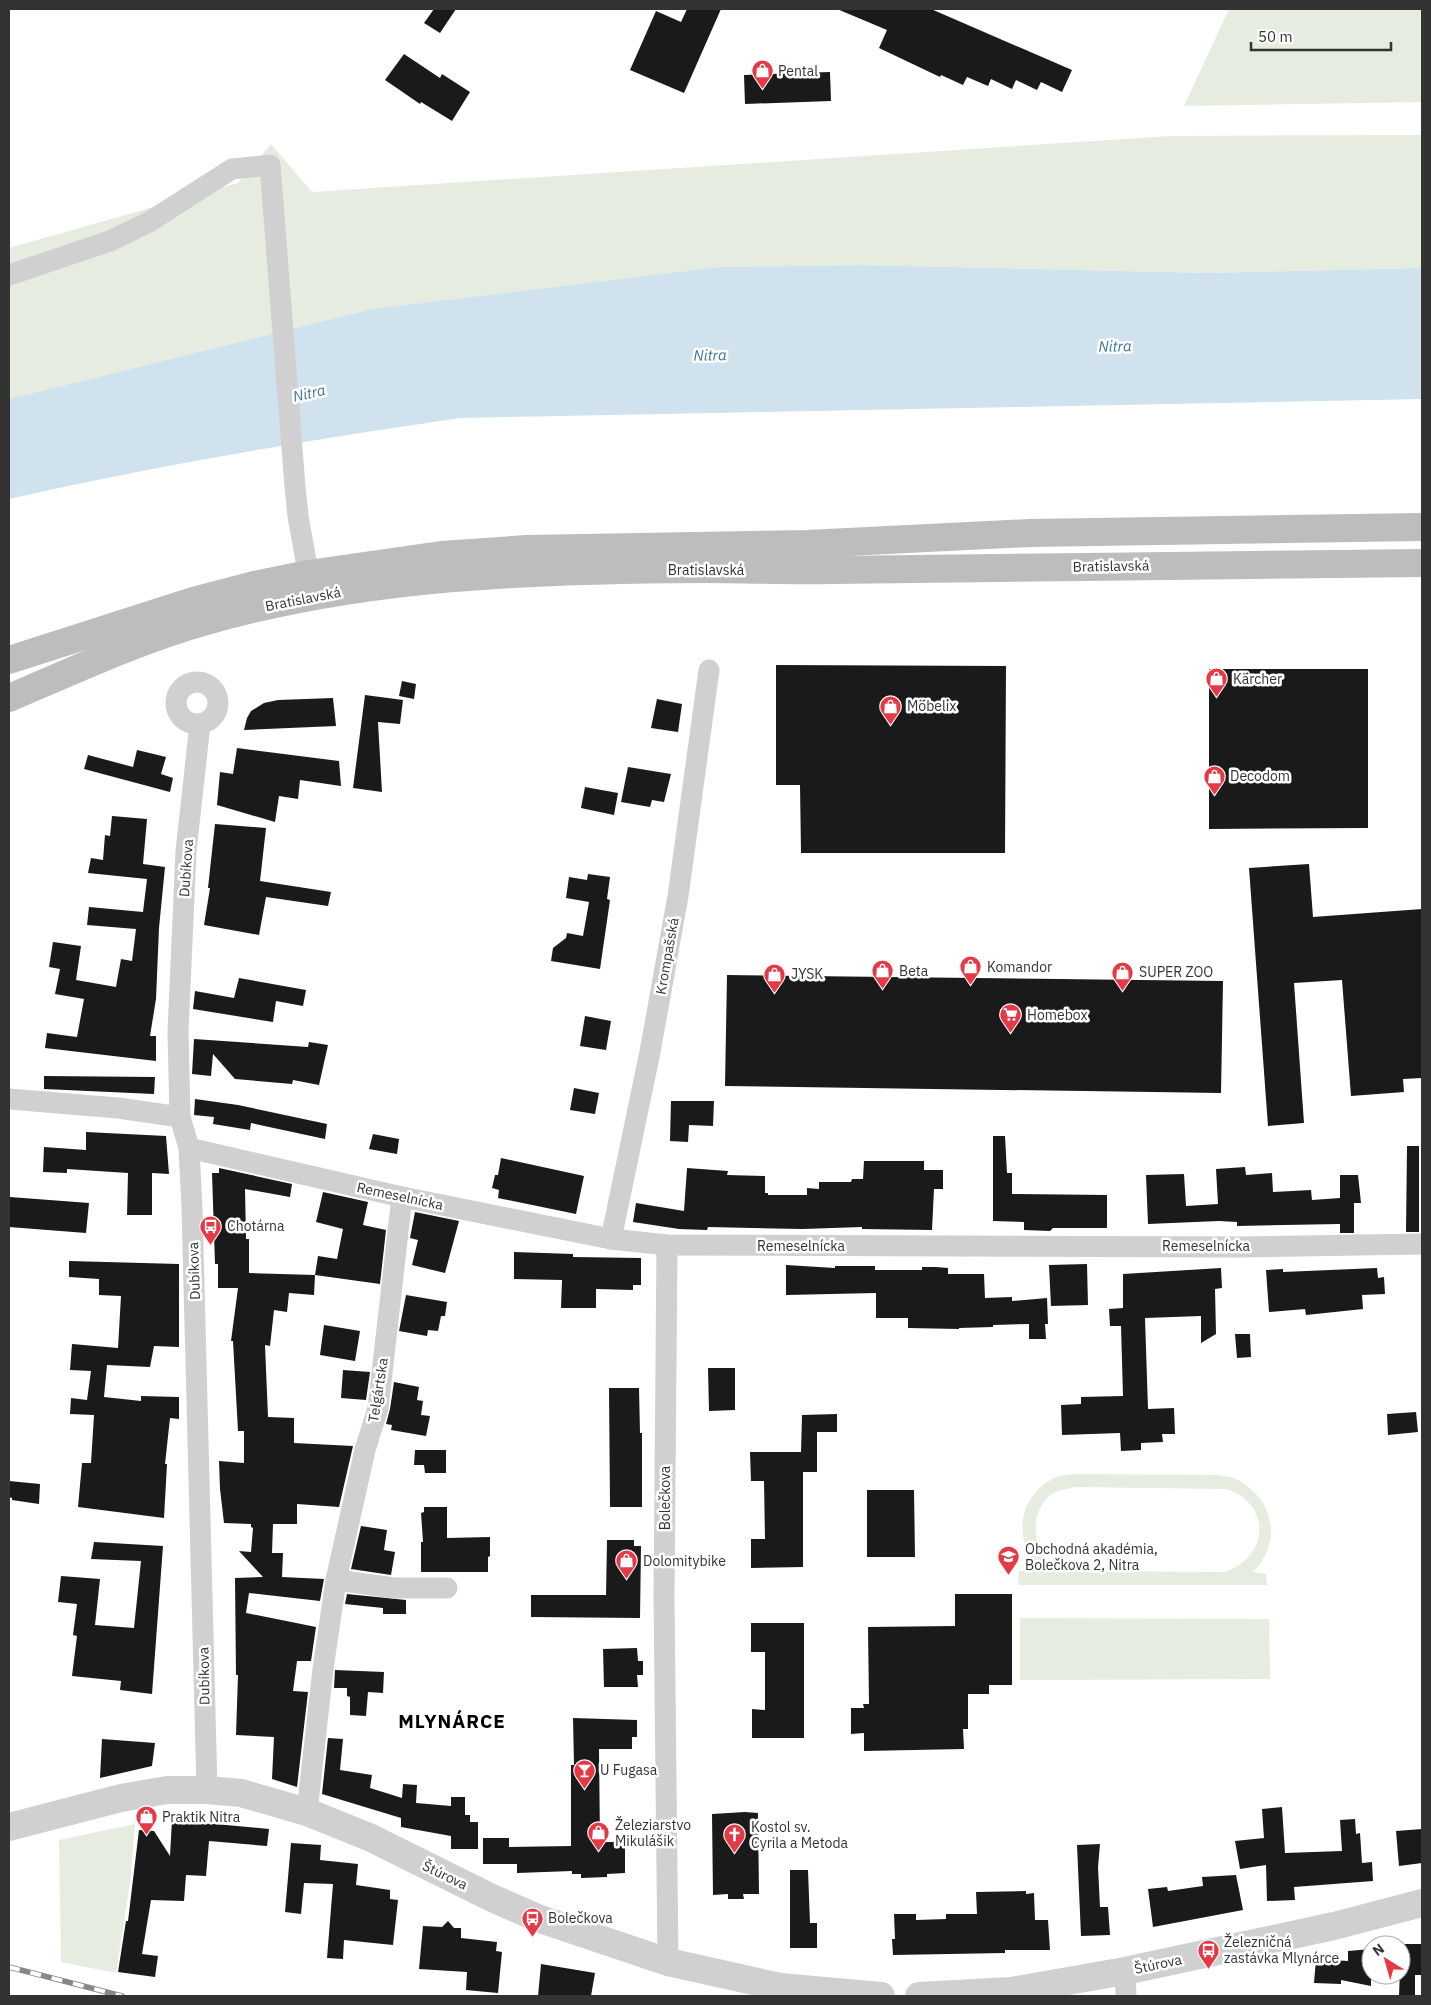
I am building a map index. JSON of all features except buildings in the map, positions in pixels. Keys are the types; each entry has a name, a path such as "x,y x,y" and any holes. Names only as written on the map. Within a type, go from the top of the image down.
{"main road":[{"name":"Bratislavská","path":"9,660 193,601 310,585 441,555 527,549 807,544 1030,533 1416,527"},
{"path":"1416,527 1416,563"},
{"path":"1030,533 1030,568"},
{"name":"Bratislavská","path":"9,698 134,645 310,585 378,585 445,577 528,572 617,570 816,571 1416,563"}],"street":[{"path":"9,275 110,241 149,222 232,169 270,165 295,487 310,585"},
{"name":"Krompašská","path":"610,1239 650,1052 678,896 709,670"},
{"name":"Dubíkova","path":"200,724 186,850 178,1032 180,1118 189,1148 195,1277 207,1790"},
{"path":"9,1099 118,1108 180,1118"},
{"name":"Remeselnícka","path":"189,1148 402,1197 610,1239 667,1245 1241,1246 1422,1244"},
{"name":"Telgártska","path":"307,1812 322,1669 336,1580 365,1450 378,1408 402,1197"},
{"name":"Bolečkova","path":"667,1245 664,1597 668,1962"},
{"path":"336,1580 394,1588 447,1588"},
{"name":"Štúrova","path":"9,1827 121,1798 167,1790 207,1790 240,1793 307,1812 369,1838 492,1898 540,1919 668,1962 780,1988 881,1996"},
{"name":"Štúrova","path":"919,1996 1126,1984 1422,1903"}],"shaded area":[{"path":"1229,9 1422,9 1422,102 1184,106"},
{"path":"1422,135 1422,268 1209,273 862,265 719,267 372,309 9,399 9,248 238,183 271,144 312,192 1171,136"},
{"path":"1073,1474 1215,1475 1238,1480 1260,1498 1270,1522 1271,1535 1268,1547 1262,1560 1253,1572 1266,1574 1267,1585 1018,1585 1019,1571 1039,1571 1025,1545 1023,1519 1027,1507 1033,1495 1043,1485 1056,1477","holes":["1075,1487 1227,1489 1238,1494 1253,1508 1258,1519 1259,1530 1258,1541 1253,1551 1236,1567 1225,1572 1073,1571 1059,1567 1048,1560 1038,1544 1036,1526 1040,1508 1052,1494 1060,1491"]},
{"path":"1020,1618 1269,1619 1270,1679 1020,1680"},
{"path":"135,1824 130,1883 116,1973 61,1962 59,1840"}],"water":[{"name":"Nitra","path":"862,265 1209,273 1422,268 1422,399 460,418 234,454 121,475 9,499 9,399 372,309 719,267"}],"railway":[{"path":"9,1967 122,1996"}],"place":[{"name":"Pental","path":"762,90"},
{"name":"Kärcher","path":"1217,698"},
{"name":"Möbelix","path":"891,725"},
{"name":"Decodom","path":"1214,795"},
{"name":"Komandor","path":"971,986"},
{"name":"Beta","path":"883,990"},
{"name":"SUPER ZOO","path":"1123,991"},
{"name":"JYSK","path":"775,993"},
{"name":"Homebox","path":"1011,1034"},
{"name":"Chotárna","path":"211,1245"},
{"name":"Obchodná akadémia, Bolečkova 2, Nitra","path":"1009,1576"},
{"name":"Dolomitybike","path":"627,1580"},
{"name":"U Fugasa","path":"584,1789"},
{"name":"Praktik Nitra","path":"146,1836"},
{"name":"Železiarstvo Mikulášik","path":"599,1852"},
{"name":"Kostol sv. Cyrila a Metoda","path":"735,1854"},
{"name":"Bolečkova","path":"532,1937"},
{"name":"Železničná zastávka Mlynárce","path":"1208,1969"}],"district":[{"name":"MLYNÁRCE","path":"452,1721"}]}
